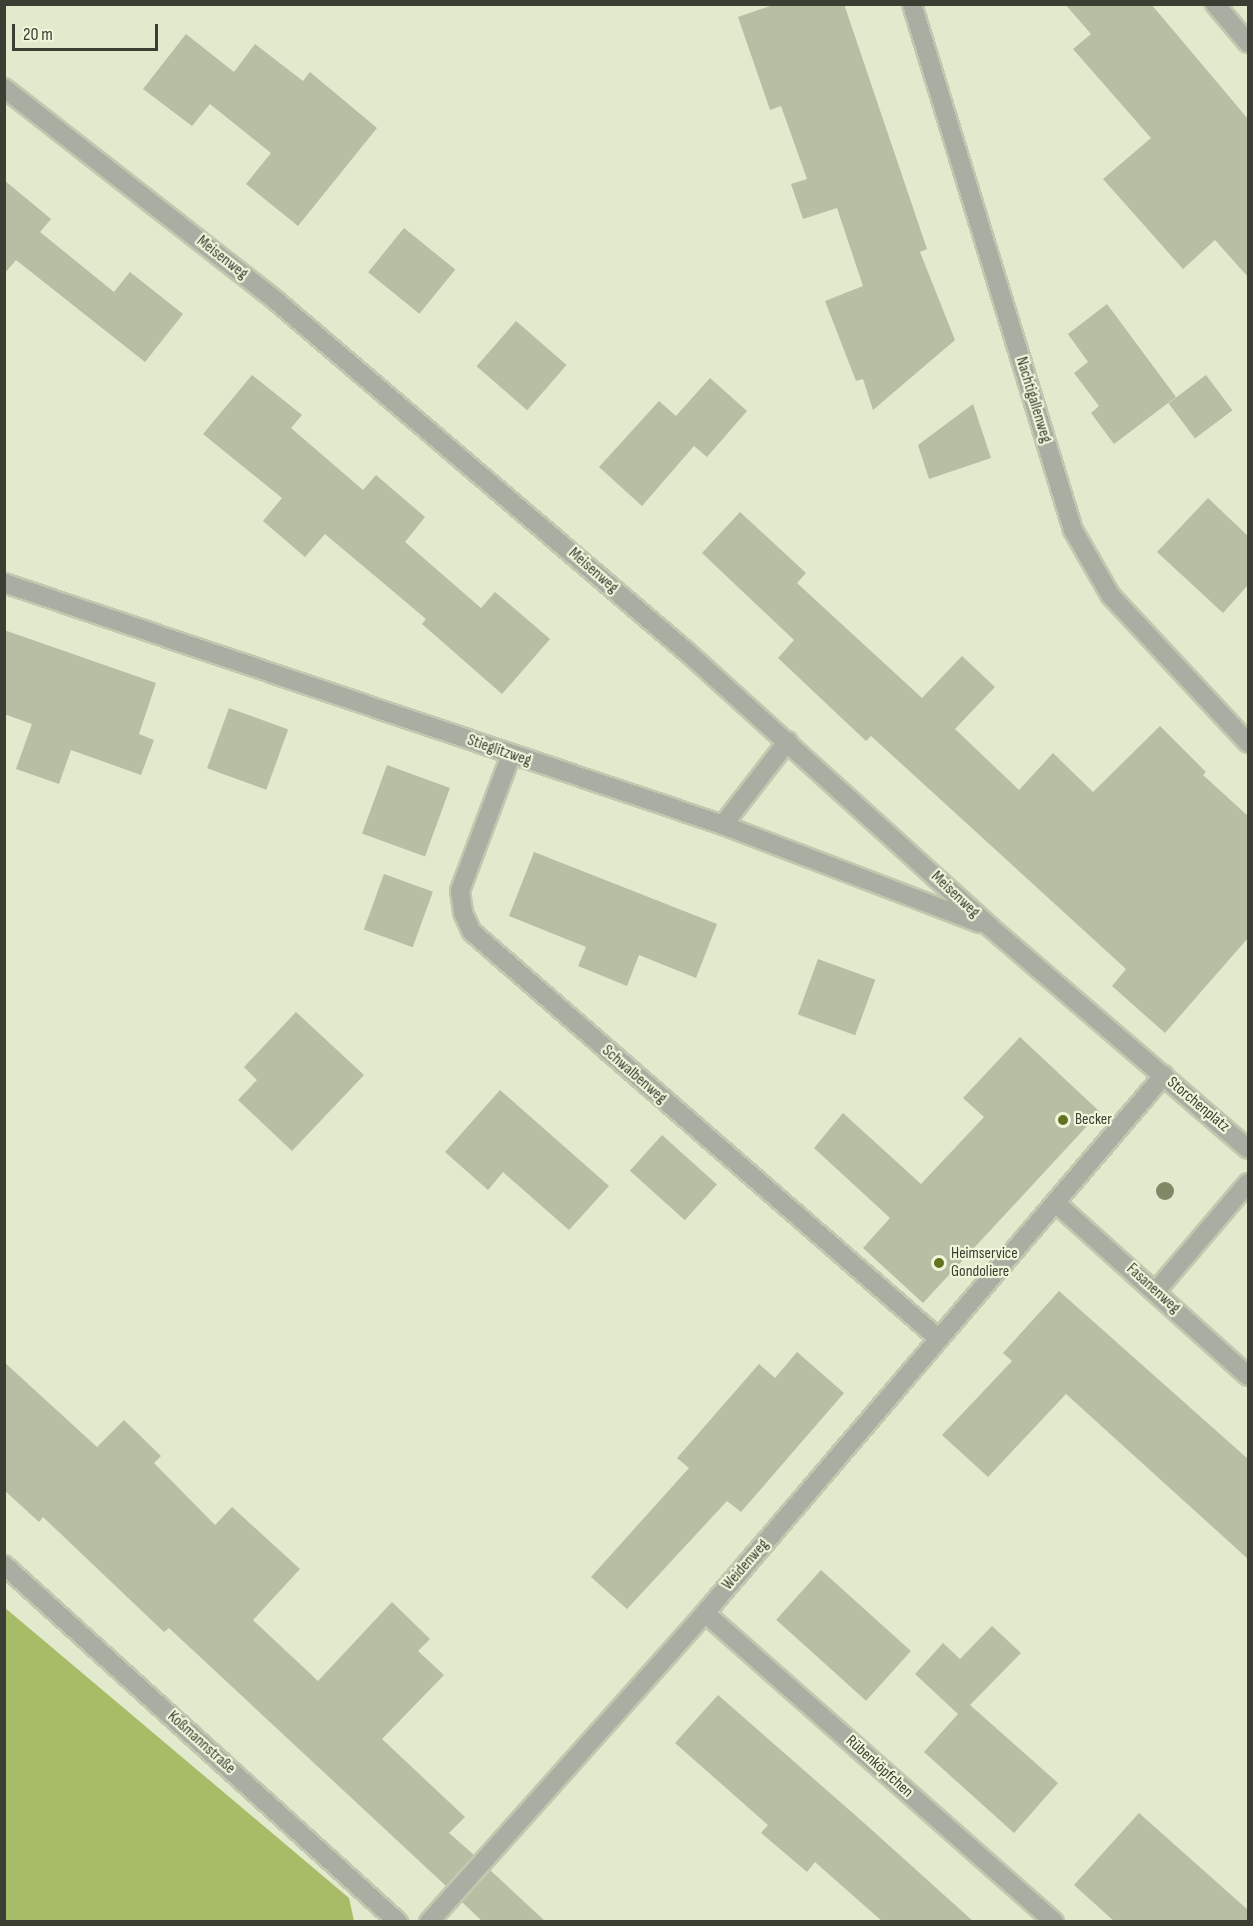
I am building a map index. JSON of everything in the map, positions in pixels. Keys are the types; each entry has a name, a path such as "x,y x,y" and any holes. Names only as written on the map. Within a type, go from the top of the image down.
{"street":[{"name":"Nachtigallenweg","path":"912,4 1073,530 1111,596 1248,743"},
{"path":"1215,4 1248,43"},
{"name":"Meisenweg","path":"4,88 274,299 788,741 990,927 1164,1075"},
{"name":"Stieglitzweg","path":"4,583 723,825 990,927"},
{"path":"723,825 788,741"},
{"name":"Schwalbenweg","path":"511,755 460,891 463,913 472,932 939,1339"},
{"name":"Storchenplatz","path":"1057,1204 1164,1075 1248,1149"},
{"path":"1156,1291 1248,1183"},
{"name":"Weidenweg","path":"429,1922 705,1612 1057,1204"},
{"name":"Fasanenweg","path":"1057,1204 1248,1376"},
{"name":"Koßmannstraße","path":"4,1565 398,1922"},
{"name":"Rübenköpfchen","path":"705,1612 1054,1922"}],"green space":[{"path":"4,1607 349,1898 354,1921 5,1921"}],"building":[{"path":"776,4 844,4 927,249 920,252 955,340 873,410 863,379 856,381 825,301 863,286 837,208 803,219 791,184 807,179 781,106 770,110 738,17"},
{"path":"1065,4 1151,4 1248,119 1248,277 1215,240 1183,269 1103,179 1151,138 1073,49 1091,34"},
{"path":"186,34 234,72 255,44 303,81 310,72 377,128 298,226 246,184 271,153 210,104 192,126 143,89"},
{"path":"4,180 51,219 40,232 114,292 130,272 183,314 145,362 16,260 4,274"},
{"path":"404,228 455,270 419,314 368,272"},
{"path":"1107,304 1176,397 1114,444 1091,413 1099,406 1074,373 1088,362 1068,334"},
{"path":"516,321 567,365 527,410 477,366"},
{"path":"252,375 302,415 291,428 363,490 376,475 425,517 405,542 481,608 495,592 550,639 502,694 422,624 426,619 325,534 305,557 263,521 282,498 203,434"},
{"path":"1206,375 1232,410 1195,438 1168,403"},
{"path":"710,378 747,411 707,457 694,446 642,506 599,467 659,401 676,416"},
{"path":"973,404 991,458 929,479 918,445"},
{"path":"1208,498 1248,536 1248,585 1223,613 1157,552"},
{"path":"740,512 806,573 797,583 922,698 962,656 995,687 955,729 1019,790 1053,753 1093,792 1160,726 1206,772 1203,775 1248,816 1248,938 1165,1033 1112,986 1126,969 871,736 866,741 778,658 794,640 702,553"},
{"path":"4,630 156,683 139,734 154,740 141,775 71,750 59,784 16,769 32,724 4,714"},
{"path":"229,708 288,730 266,790 207,768"},
{"path":"387,765 450,788 425,857 362,834"},
{"path":"534,852 717,924 696,978 639,955 627,986 578,966 586,947 509,916"},
{"path":"384,874 433,892 413,947 364,929"},
{"path":"818,959 875,980 855,1035 798,1014"},
{"path":"296,1012 364,1075 292,1151 238,1100 257,1080 244,1067"},
{"path":"1020,1037 1100,1112 923,1303 863,1248 890,1218 814,1148 843,1113 921,1184 984,1117 963,1098"},
{"path":"500,1090 609,1186 569,1230 503,1172 488,1190 445,1152"},
{"path":"662,1135 717,1185 685,1220 630,1171"},
{"path":"1059,1291 1248,1459 1248,1559 1066,1394 988,1477 942,1435 1012,1361 1003,1353"},
{"path":"797,1352 844,1393 741,1512 727,1501 627,1609 591,1577 689,1468 677,1458 759,1364 775,1378"},
{"path":"4,1362 97,1447 124,1420 161,1456 154,1463 215,1525 232,1507 300,1569 253,1620 318,1681 392,1602 430,1639 418,1651 444,1675 382,1739 465,1817 449,1833 474,1855 446,1886 169,1628 164,1632 43,1517 39,1522 4,1490"},
{"path":"821,1570 911,1651 866,1701 776,1620"},
{"path":"992,1626 1021,1653 970,1705 1058,1783 1014,1833 924,1752 958,1714 915,1674 943,1643 960,1659"},
{"path":"718,1695 974,1922 883,1922 815,1862 807,1872 761,1833 768,1825 675,1743"},
{"path":"1139,1813 1248,1910 1248,1922 1115,1922 1074,1885"},
{"path":"490,1870 546,1922 483,1922 462,1902"}],"place":[{"name":"Becker","path":"1063,1120"},
{"name":"Heimservice Gondoliere","path":"939,1263"}]}
